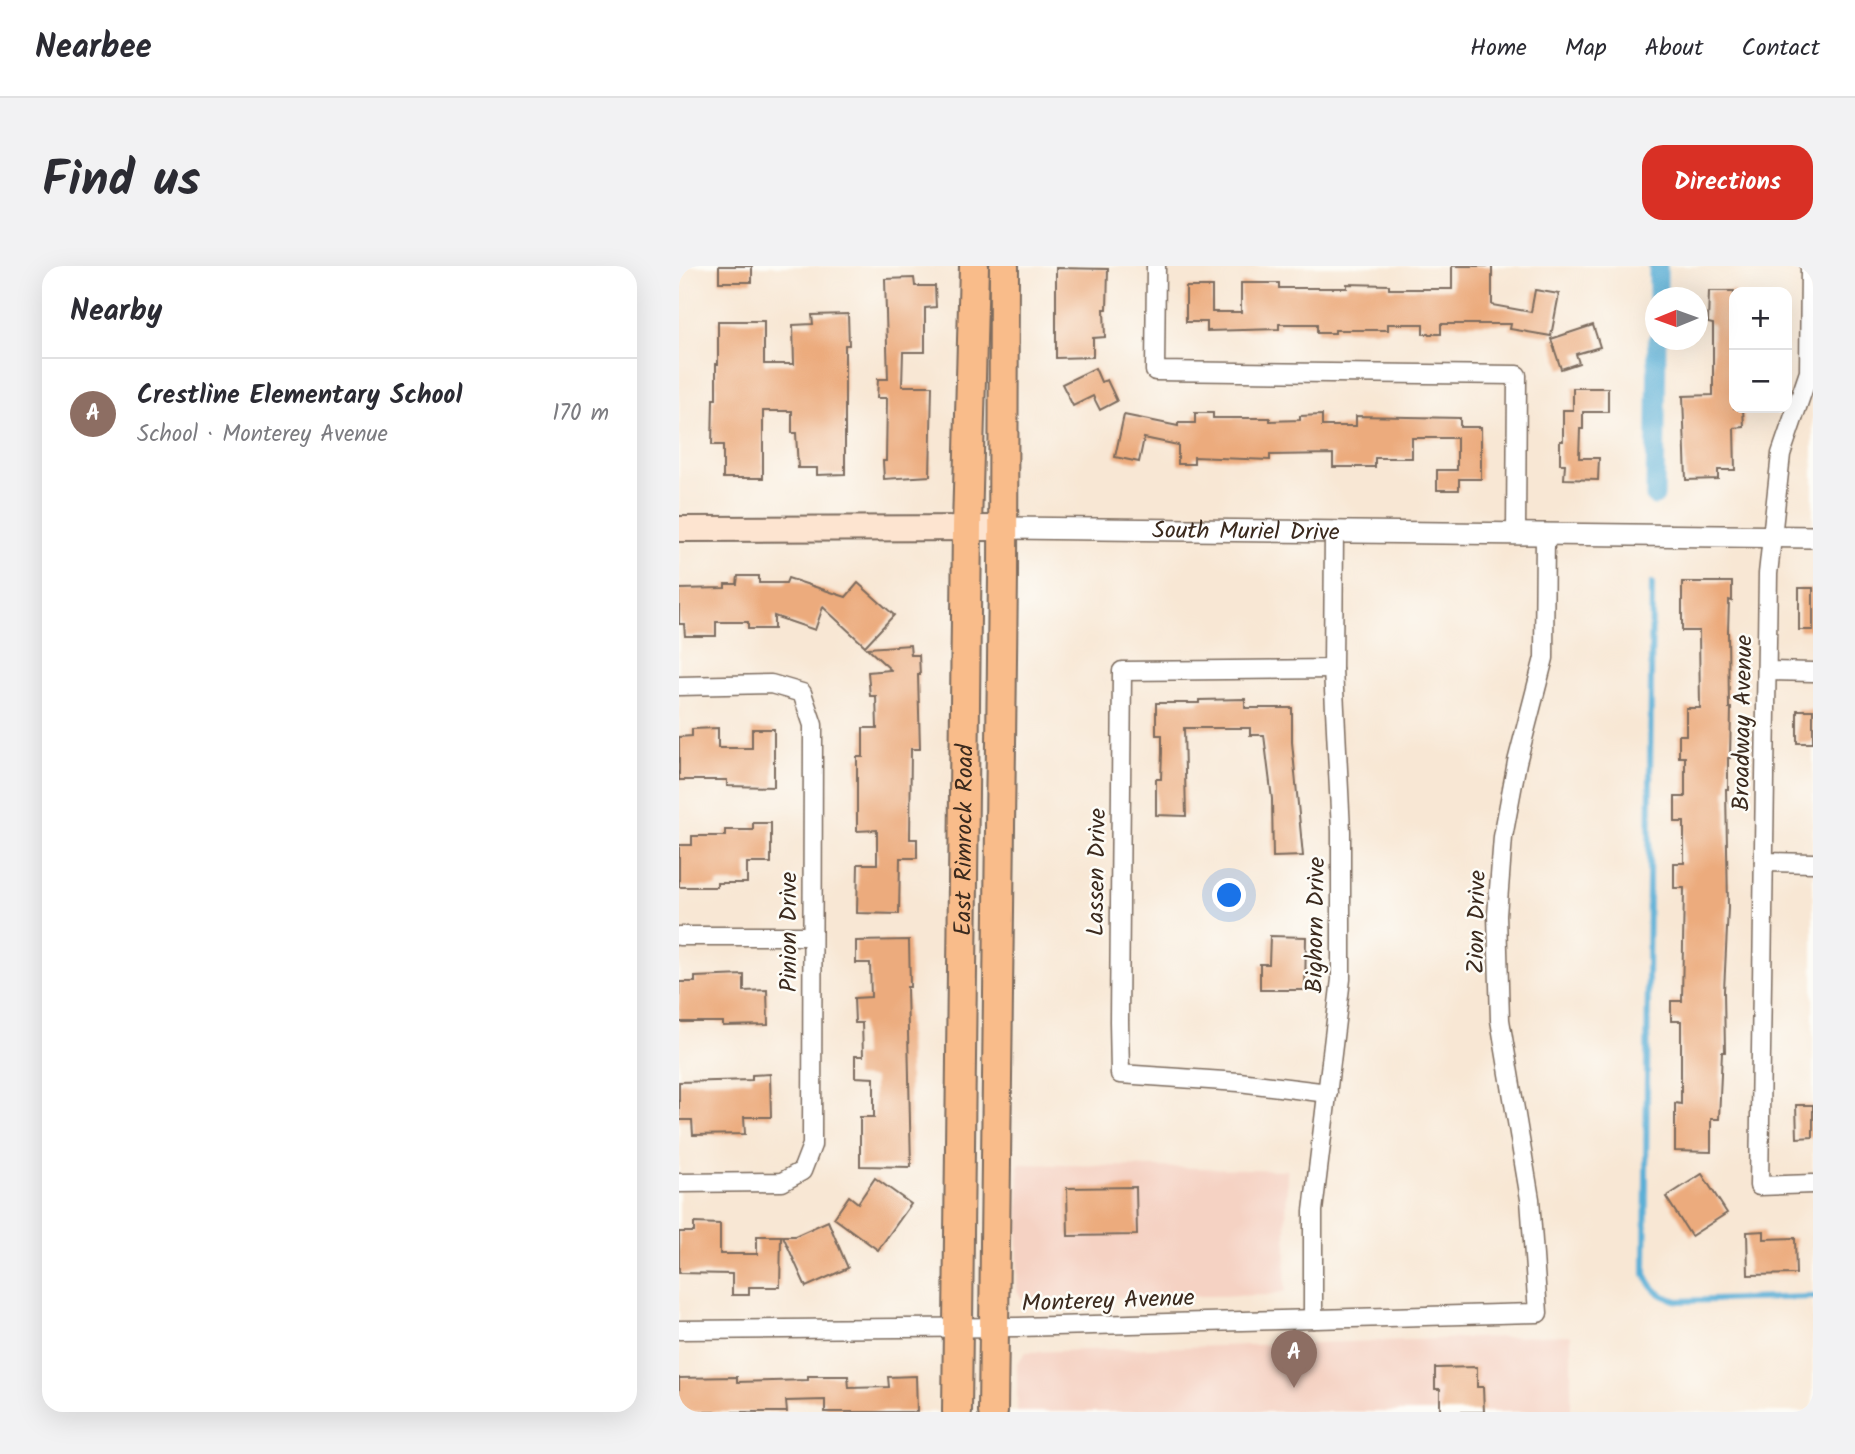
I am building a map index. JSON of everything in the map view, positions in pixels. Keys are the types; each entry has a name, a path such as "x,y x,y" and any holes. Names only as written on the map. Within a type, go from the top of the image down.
{"main road":[{"name":"East Rimrock Road","path":"957,1412 967,527 974,266"},
{"name":"East Rimrock Road","path":"993,1412 1004,266"},
{"name":"South Muriel Drive","path":"679,529 1003,528"}],"street":[{"path":"1156,266 1155,371 1517,375 1516,533"},
{"name":"Broadway Avenue","path":"1810,266 1809,372 1781,454 1768,574 1759,1185 1813,1184"},
{"name":"South Muriel Drive","path":"1003,528 1813,537"},
{"name":"Bighorn Drive","path":"1313,1319 1313,1211 1341,965 1342,831 1333,669 1334,531"},
{"name":"Zion Drive","path":"1538,1313 1530,1199 1500,1020 1497,915 1503,837 1517,762 1544,658 1545,533"},
{"name":"Lassen Drive","path":"1328,1093 1239,1082 1120,1074 1122,671 1333,669"},
{"path":"1767,671 1813,672"},
{"name":"Pinion Drive","path":"679,686 771,684 802,693 813,725 812,1145 802,1171 782,1182 679,1183"},
{"path":"1764,862 1813,863"},
{"path":"679,936 812,936"},
{"name":"Monterey Avenue","path":"679,1330 994,1327 1538,1313"}],"shaded area":[{"path":"1019,1164 1287,1170 1285,1291 1273,1295 1022,1299 1017,1290"},
{"path":"1571,1335 1571,1412 1017,1412 1017,1363 1026,1352"}],"building":[{"path":"719,266 752,266 752,282 719,282"},
{"path":"1452,266 1492,266 1492,305 1531,312 1535,290 1559,294 1551,336 1510,329 1511,324 1441,324 1441,334 1423,334 1423,324 1388,324 1388,330 1335,330 1335,333 1317,333 1317,324 1279,324 1279,329 1207,331 1207,322 1186,322 1186,287 1212,287 1212,312 1241,312 1241,283 1279,283 1279,288 1347,288 1347,284 1389,285 1389,289 1452,289"},
{"path":"1056,268 1108,269 1107,309 1104,309 1105,337 1093,338 1093,357 1056,358"},
{"path":"914,278 915,286 935,286 936,307 925,308 925,352 903,352 902,386 932,386 930,476 884,479 887,398 877,398 878,379 888,379 885,279"},
{"path":"1709,291 1729,291 1729,413 1743,413 1744,427 1734,428 1735,470 1718,470 1718,479 1686,480 1683,396 1713,395 1713,324 1708,323"},
{"path":"848,314 849,345 845,345 845,474 817,475 817,468 798,468 796,433 792,433 792,411 763,411 763,478 723,478 723,445 712,445 718,321 764,321 764,364 794,364 793,325 813,324 812,315"},
{"path":"1593,325 1600,347 1576,354 1579,363 1561,369 1551,339"},
{"path":"1095,368 1101,382 1107,380 1117,401 1100,410 1093,396 1073,406 1062,384"},
{"path":"1573,388 1608,388 1608,412 1583,412 1583,429 1580,429 1579,458 1599,458 1598,480 1564,479 1565,464 1560,464 1563,410 1573,410"},
{"path":"1195,413 1213,413 1213,418 1270,418 1270,421 1300,420 1300,416 1322,415 1322,426 1356,426 1356,416 1460,418 1460,427 1481,427 1481,479 1459,479 1459,490 1437,490 1437,470 1457,470 1457,438 1412,438 1412,458 1375,458 1375,467 1333,467 1333,454 1270,455 1270,460 1194,457 1194,464 1178,464 1178,445 1144,438 1139,462 1115,457 1124,415 1178,426 1178,423 1195,423"},
{"path":"738,576 759,576 759,583 786,583 788,578 846,597 858,583 894,615 865,646 823,607 815,630 774,616 774,629 748,629 748,622 716,622 716,636 685,636 684,624 679,624 679,589 725,588 725,584 737,584"},
{"path":"1682,582 1732,582 1728,631 1731,708 1726,789 1728,908 1724,991 1725,1052 1722,1052 1719,1119 1711,1119 1711,1152 1675,1151 1675,1103 1681,1104 1681,1021 1671,1021 1671,1001 1682,1001 1684,888 1674,888 1674,863 1684,863 1684,822 1675,822 1675,797 1685,797 1685,757 1679,757 1679,735 1686,735 1686,708 1700,708 1699,631 1682,631"},
{"path":"1799,588 1813,588 1813,630 1799,630"},
{"path":"910,645 911,655 919,655 920,675 920,749 911,749 910,839 917,839 917,858 900,858 899,914 857,913 858,864 877,864 877,830 857,831 857,757 863,757 863,728 877,728 876,696 870,696 868,672 891,670 867,648"},
{"path":"1245,699 1245,708 1292,708 1292,742 1303,856 1273,857 1272,799 1264,735 1250,735 1250,728 1184,728 1186,816 1156,815 1156,779 1161,779 1162,735 1156,735 1156,703"},
{"path":"1797,710 1813,710 1813,743 1797,743"},
{"path":"718,728 718,748 752,748 752,729 774,729 774,787 727,786 727,780 679,780 679,737 692,736 692,729"},
{"path":"753,823 771,823 771,863 747,863 747,883 717,883 717,887 679,887 679,845 692,845 692,836 725,836 725,830 753,830"},
{"path":"1270,936 1306,937 1305,990 1260,990 1260,964 1269,964"},
{"path":"909,940 910,987 907,987 911,1167 860,1166 860,1117 874,1117 874,1078 855,1077 855,1056 863,1056 862,1023 855,1023 854,998 871,997 870,963 856,963 856,941"},
{"path":"744,975 744,991 767,990 768,1025 723,1026 723,1022 679,1022 679,982 695,982 695,977"},
{"path":"770,1074 771,1117 744,1117 745,1134 693,1135 692,1120 679,1120 679,1082 752,1080 752,1075"},
{"path":"1796,1105 1813,1105 1813,1137 1797,1138"},
{"path":"1702,1174 1727,1213 1691,1236 1666,1197"},
{"path":"875,1178 911,1204 878,1250 834,1218 849,1196 858,1203"},
{"path":"1136,1187 1137,1235 1068,1236 1067,1188"},
{"path":"828,1221 848,1268 806,1287 783,1236 795,1236"},
{"path":"694,1223 720,1224 720,1254 757,1254 757,1236 781,1236 780,1287 749,1287 749,1295 732,1295 732,1274 679,1273 679,1232 694,1232"},
{"path":"1764,1231 1764,1239 1795,1238 1796,1274 1748,1275 1747,1232"},
{"path":"1477,1367 1477,1387 1483,1387 1484,1412 1440,1412 1440,1389 1435,1389 1435,1368"},
{"path":"808,1376 848,1376 849,1388 889,1387 888,1377 916,1376 917,1412 825,1412 825,1400 786,1401 787,1412 679,1412 679,1378 737,1377 737,1382 808,1380"}],"waterway":[{"path":"1658,266 1658,287"},
{"path":"1655,496 1657,350"},
{"path":"1652,583 1645,1274 1658,1292 1678,1301 1813,1297"}],"place":[{"name":"Crestline Elementary School","path":"1294,1388"}]}
